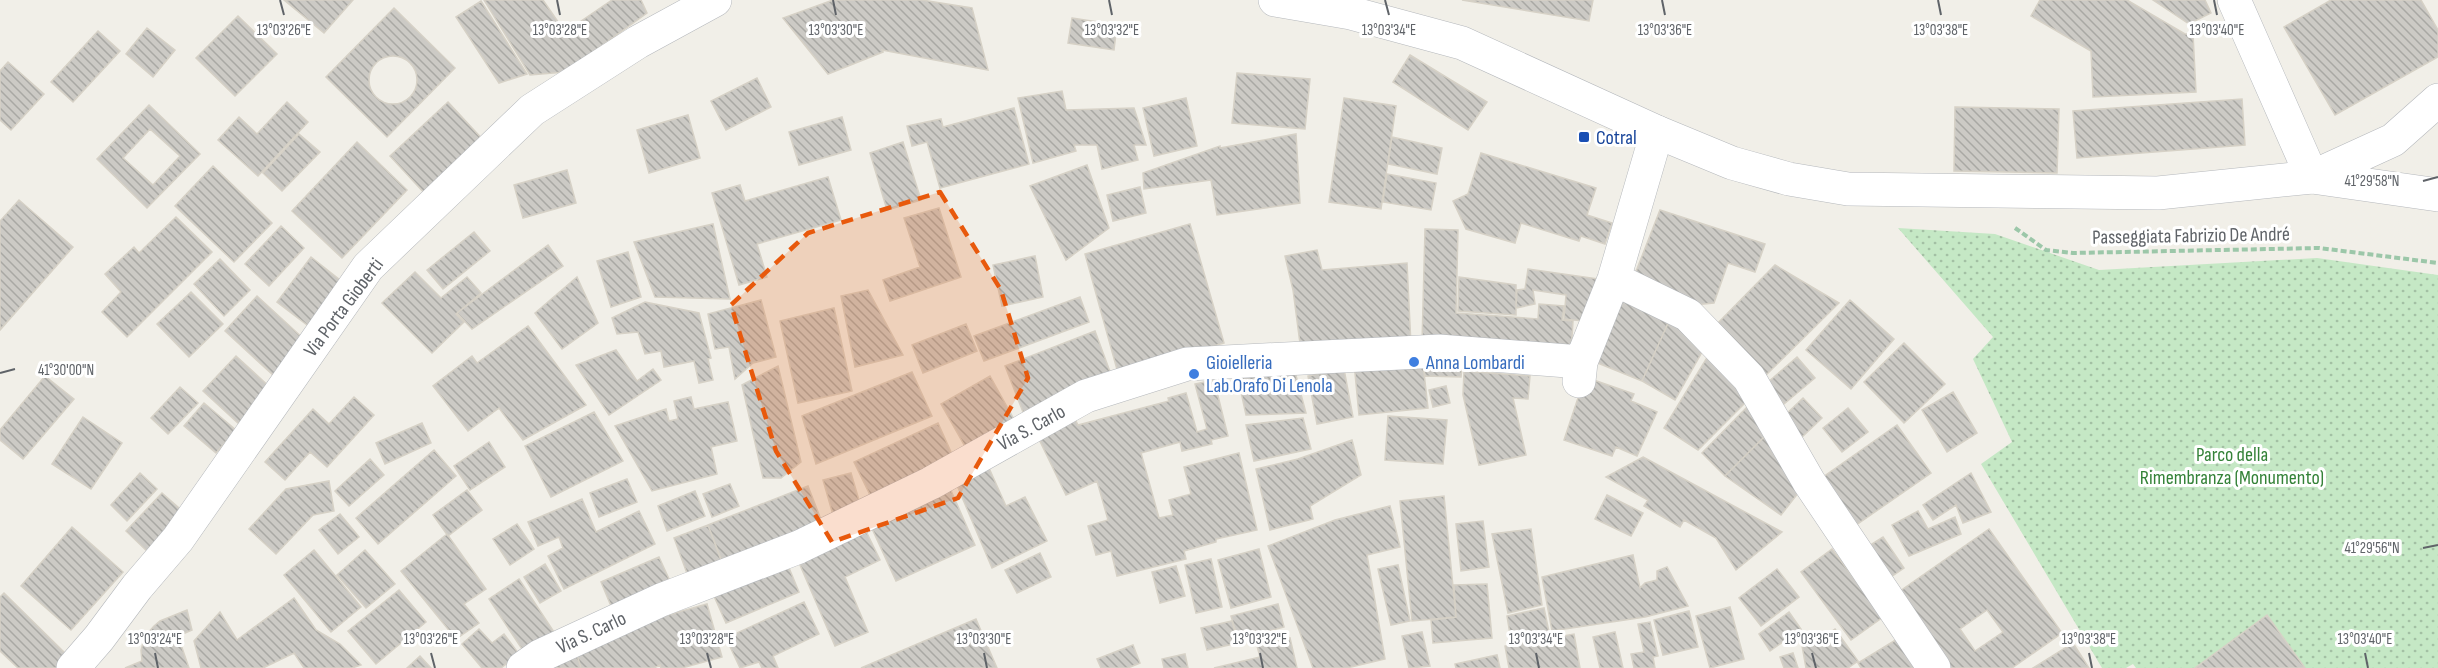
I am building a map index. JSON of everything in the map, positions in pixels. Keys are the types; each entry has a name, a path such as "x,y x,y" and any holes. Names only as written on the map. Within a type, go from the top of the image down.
{"street":[{"name":"Via Porta Gioberti","path":"73,668 178,539 368,267 532,110 638,42 715,0"},
{"path":"1275,0 1351,13 1462,43 1732,164 1789,179 1848,189 2158,194 2312,177 2438,195"},
{"path":"2234,0 2312,177"},
{"path":"2312,177 2394,140 2438,100"},
{"path":"1657,132 1614,279 1688,315 1749,378 1809,482 1934,668"},
{"name":"Via S. Carlo","path":"523,668 540,656 661,600 799,548 931,483 1086,396 1187,364 1439,351 1580,371 1614,279"}],"path":[{"name":"Passeggiata Fabrizio De André","path":"2009,224 2046,250 2073,253 2319,248 2438,264"}],"highlighted area":[{"path":"940,192 1001,290 1028,378 958,498 832,542 776,451 731,305 808,233"}],"green space":[{"name":"Parco della Rimembranza (Monumento)","path":"1898,228 1995,234 2099,270 2317,258 2438,275 2438,668 2136,668 2133,664 2126,668 2102,668 1981,464 2012,442 1973,359 1993,337"}],"building":[{"path":"284,0 353,0 324,33"},
{"path":"484,0 543,0 565,32 612,0 641,0 647,13 565,72 530,75"},
{"path":"833,0 922,0 972,8 988,70 882,50 883,52 828,74 783,18"},
{"path":"1462,0 1593,0 1589,21"},
{"path":"2040,0 2127,0 2185,34 2193,34 2196,92 2093,97 2091,51 2031,16"},
{"path":"2153,0 2205,0 2211,13 2189,24"},
{"path":"2331,0 2421,0 2438,30 2438,57 2335,115 2284,27"},
{"path":"481,1 527,74 499,83 456,17"},
{"path":"394,8 455,68 387,137 326,77"},
{"path":"238,16 277,54 235,96 196,58"},
{"path":"1072,18 1117,25 1114,50 1068,43"},
{"path":"147,28 175,50 153,77 126,54"},
{"path":"98,31 120,51 73,102 51,82"},
{"path":"1410,55 1487,102 1468,130 1393,82"},
{"path":"388,56 398,56 410,63 417,75 417,85 410,97 398,104 388,104 373,93 369,85 369,75 380,60"},
{"path":"8,62 44,94 11,130 0,120 0,71"},
{"path":"1237,73 1310,79 1305,129 1232,123"},
{"path":"757,78 771,107 726,130 711,101"},
{"path":"1062,91 1066,110 1134,108 1146,145 1134,145 1138,160 1102,169 1097,145 1074,145 1076,151 1033,163 1018,98"},
{"path":"1186,98 1197,146 1154,156 1143,108"},
{"path":"1344,98 1396,106 1381,209 1329,202"},
{"path":"2242,99 2245,145 2077,158 2073,111"},
{"path":"287,102 308,122 258,176 218,140 239,117 257,134"},
{"path":"448,102 486,143 427,196 390,156"},
{"path":"149,105 200,154 147,208 97,159"},
{"path":"1955,107 2059,109 2057,173 1954,171"},
{"path":"1014,108 1029,164 940,188 927,142 912,146 907,126 941,119 943,127"},
{"path":"688,115 700,158 649,173 637,130"},
{"path":"842,117 851,150 799,165 789,132"},
{"path":"150,129 180,156 153,185 123,158"},
{"path":"299,134 320,152 282,191 263,173"},
{"path":"1296,134 1300,203 1217,215 1211,180 1144,189 1143,173 1220,146 1220,148"},
{"path":"1392,137 1442,148 1437,174 1388,164"},
{"path":"357,142 407,190 342,258 292,211"},
{"path":"903,142 921,200 887,210 870,153"},
{"path":"1481,153 1596,188 1587,215 1612,223 1605,244 1581,236 1579,241 1521,223 1515,243 1466,229 1453,201 1468,194"},
{"path":"1087,165 1109,228 1066,260 1030,186"},
{"path":"213,166 272,223 234,262 175,206"},
{"path":"567,170 576,203 523,218 514,185"},
{"path":"1387,174 1436,183 1431,210 1383,202"},
{"path":"828,177 841,220 757,244 767,277 739,285 712,193 740,185 745,201"},
{"path":"1140,187 1146,213 1113,221 1107,195"},
{"path":"19,200 73,247 0,330 0,221"},
{"path":"939,208 961,277 890,301 883,280 920,267 904,218"},
{"path":"1660,210 1765,244 1755,272 1728,263 1714,303 1693,305 1635,274"},
{"path":"176,217 212,252 127,337 102,312 121,292 105,274 134,247 139,253"},
{"path":"713,224 730,299 655,297 634,242"},
{"path":"1190,224 1224,343 1118,373 1085,254"},
{"path":"281,226 304,248 269,286 245,264"},
{"path":"1425,229 1458,230 1456,313 1538,319 1539,304 1564,306 1562,320 1573,321 1571,353 1422,343"},
{"path":"474,232 490,251 443,289 427,270"},
{"path":"548,245 563,266 472,329 457,313"},
{"path":"1317,250 1322,270 1407,263 1411,345 1301,351 1293,290 1285,256"},
{"path":"628,252 641,297 611,307 597,261"},
{"path":"1035,256 1043,297 1002,306 993,265"},
{"path":"311,257 345,284 311,328 277,302"},
{"path":"220,259 250,290 224,316 194,284"},
{"path":"1775,265 1839,303 1762,379 1711,330"},
{"path":"1528,269 1599,279 1584,321 1564,319 1566,295 1533,290 1535,304 1516,308 1517,290 1525,289"},
{"path":"415,272 441,298 467,277 481,293 456,314 464,322 432,353 382,303"},
{"path":"577,277 598,323 562,349 535,313"},
{"path":"1459,277 1516,285 1516,315 1458,311"},
{"path":"868,290 903,355 855,367 841,296"},
{"path":"191,292 223,324 189,357 157,324"},
{"path":"257,296 306,341 274,376 225,331"},
{"path":"1080,297 1089,322 984,361 974,336"},
{"path":"1618,297 1669,321 1642,381 1588,359"},
{"path":"761,300 776,357 753,363 735,379 729,347 715,349 708,314"},
{"path":"1850,300 1894,339 1851,389 1806,350"},
{"path":"645,302 699,313 711,358 708,359 713,380 699,383 694,361 664,367 661,351 645,354 638,332 617,334 612,318"},
{"path":"834,308 852,391 798,403 780,321"},
{"path":"1669,321 1706,345 1675,400 1642,381"},
{"path":"966,324 977,351 923,373 912,345"},
{"path":"528,326 586,405 523,440 499,408 468,431 433,386 472,356 477,363"},
{"path":"1095,331 1112,377 1023,412 1005,366"},
{"path":"1904,343 1945,384 1904,423 1864,382"},
{"path":"616,350 637,381 653,369 661,380 609,415 576,365"},
{"path":"1711,351 1748,400 1698,450 1664,428"},
{"path":"1422,355 1463,358 1461,377 1425,376"},
{"path":"1422,355 1428,408 1359,415 1354,363"},
{"path":"236,356 273,390 240,425 203,391"},
{"path":"1797,357 1815,378 1784,404 1767,383"},
{"path":"778,366 801,462 781,478 763,478 742,385"},
{"path":"1294,368 1306,413 1246,415 1237,374"},
{"path":"1344,369 1353,417 1317,424 1308,376"},
{"path":"1464,371 1530,376 1528,399 1513,398 1526,455 1479,465 1463,395"},
{"path":"912,372 932,416 816,464 802,416"},
{"path":"45,376 74,399 23,459 0,440 0,430"},
{"path":"990,376 1016,423 967,450 941,404"},
{"path":"1585,377 1634,394 1631,401 1657,412 1637,456 1616,447 1612,456 1564,440"},
{"path":"1214,380 1228,436 1211,440 1212,444 1182,451 1180,442 1141,453 1159,518 1173,515 1169,500 1191,494 1184,467 1239,453 1257,530 1216,539 1216,542 1184,551 1186,559 1117,576 1111,551 1096,555 1088,526 1108,520 1097,481 1066,495 1036,433 1073,415 1078,425 1169,401 1168,398 1186,393 1197,432 1207,429 1195,384"},
{"path":"1446,386 1450,403 1433,407 1429,390"},
{"path":"180,387 198,403 168,434 151,418"},
{"path":"1953,392 1977,433 1947,452 1922,410"},
{"path":"354,397 374,415 327,467 310,452 285,480 265,462 313,409 329,424"},
{"path":"691,397 694,409 728,402 737,441 711,447 717,474 652,491 615,426 666,409 669,421 678,419 674,401"},
{"path":"1803,398 1822,418 1800,439 1781,419"},
{"path":"204,403 236,430 216,453 184,426"},
{"path":"1749,405 1773,428 1725,476 1702,453"},
{"path":"1848,408 1868,432 1842,452 1823,428"},
{"path":"594,412 623,461 551,497 525,446"},
{"path":"1388,416 1447,420 1443,464 1385,460"},
{"path":"83,417 122,443 91,489 52,464"},
{"path":"1303,418 1311,449 1254,461 1246,425"},
{"path":"422,423 431,443 385,464 376,443"},
{"path":"938,423 955,461 872,499 854,462"},
{"path":"1897,425 1931,473 1849,530 1816,482"},
{"path":"1773,428 1799,492 1781,515 1725,476"},
{"path":"1352,440 1361,475 1310,506 1313,519 1270,530 1256,469 1298,459"},
{"path":"489,442 505,467 470,490 454,466"},
{"path":"434,450 456,476 378,544 356,518"},
{"path":"1643,457 1782,532 1736,570 1716,538 1684,520 1680,527 1644,506 1648,500 1606,477"},
{"path":"370,459 384,475 349,506 335,491"},
{"path":"989,468 1006,506 1025,497 1047,541 992,568 956,483"},
{"path":"140,473 157,489 127,521 111,505"},
{"path":"851,473 861,507 833,515 823,480"},
{"path":"1971,473 1991,512 1963,523 1956,505 1933,520 1923,505"},
{"path":"627,479 637,502 599,517 590,493"},
{"path":"329,481 334,511 313,515 276,554 249,529 286,489"},
{"path":"730,484 739,506 712,517 703,494"},
{"path":"808,486 825,530 725,569 708,525"},
{"path":"949,486 975,545 896,581 869,522"},
{"path":"467,490 482,510 448,536 433,515"},
{"path":"695,491 705,516 667,531 658,506"},
{"path":"162,493 187,515 151,555 126,531"},
{"path":"1607,495 1643,513 1631,536 1595,519"},
{"path":"1444,496 1456,617 1412,621 1400,501"},
{"path":"582,499 596,532 639,511 655,544 564,589 548,556 563,548 559,537 538,546 528,522"},
{"path":"1390,506 1400,547 1367,555 1385,659 1347,668 1313,668 1268,546 1335,520"},
{"path":"1918,511 1928,529 1955,517 1961,534 1909,556 1892,525"},
{"path":"340,514 359,537 338,554 319,530"},
{"path":"1483,521 1489,567 1461,571 1456,524"},
{"path":"517,524 534,549 510,565 493,539"},
{"path":"708,525 722,563 688,576 674,538"},
{"path":"863,525 880,560 845,577 868,632 835,646 797,558"},
{"path":"72,527 123,572 71,630 21,586"},
{"path":"1531,529 1542,605 1508,613 1492,534"},
{"path":"1989,529 2062,633 2012,668 1943,668 1893,596","holes":["1987,610 2003,632 1975,651 1960,629"]},
{"path":"447,534 486,589 464,604 479,623 456,639 401,571"},
{"path":"1883,537 1904,568 1885,581 1864,549"},
{"path":"1259,549 1271,597 1231,608 1218,560"},
{"path":"1832,549 1883,617 1851,640 1801,572"},
{"path":"314,550 361,607 331,632 284,575"},
{"path":"365,550 395,584 366,608 337,575"},
{"path":"1040,553 1051,577 1017,593 1005,570"},
{"path":"1633,555 1640,588 1645,583 1657,580 1657,571 1667,567 1688,606 1645,617 1552,631 1542,577"},
{"path":"659,557 670,581 611,606 601,582"},
{"path":"1211,559 1222,607 1196,613 1185,565"},
{"path":"787,563 799,592 726,623 713,594"},
{"path":"545,564 561,591 540,603 524,577"},
{"path":"1398,565 1410,621 1391,625 1378,569"},
{"path":"1176,566 1185,596 1160,603 1152,572"},
{"path":"1777,569 1799,597 1761,626 1739,598"},
{"path":"519,579 554,632 524,652 489,599"},
{"path":"1487,584 1492,638 1433,643 1431,620 1456,617 1454,585"},
{"path":"399,590 426,622 376,664 348,631"},
{"path":"4,593 70,658 59,668 18,668 0,651 0,597"},
{"path":"294,598 316,630 340,644 361,665 352,668 304,668 294,653 263,668 201,668 194,641 220,612 237,640"},
{"path":"804,602 819,634 773,656 778,668 762,668 759,662 740,668 726,638"},
{"path":"707,604 722,657 682,668 661,668 660,665 654,668 581,668 577,655 647,621"},
{"path":"1278,604 1284,627 1238,639 1231,616"},
{"path":"1730,607 1744,659 1710,668 1696,616"},
{"path":"1544,608 1549,632 1511,640 1507,616"},
{"path":"187,610 192,630 178,636 189,668 125,668 142,661 141,650 145,636 154,626 160,621"},
{"path":"1689,611 1698,647 1663,655 1654,620"},
{"path":"1789,612 1801,629 1770,651 1759,634"},
{"path":"2267,615 2305,668 2195,668"},
{"path":"976,619 997,668 861,668"},
{"path":"1232,621 1238,643 1207,650 1201,628"},
{"path":"1650,622 1658,656 1653,657 1655,668 1634,668 1631,654 1644,652 1638,624"},
{"path":"479,629 492,643 504,634 519,654 501,668 482,668 462,644"},
{"path":"1835,629 1858,661 1848,668 1806,668 1801,640 1828,634"},
{"path":"1422,632 1430,666 1409,668 1402,636"},
{"path":"1615,632 1623,668 1600,668 1593,637"},
{"path":"1574,634 1580,668 1509,668 1505,646"},
{"path":"1902,636 1922,668 1861,668 1858,663"},
{"path":"1290,638 1297,668 1214,668 1260,657 1257,646"},
{"path":"2073,643 2089,668 2033,668"},
{"path":"1133,645 1140,663 1128,668 1101,668 1097,659"},
{"path":"1793,653 1798,668 1784,668 1780,657"},
{"path":"1185,654 1188,668 1164,668 1162,659"},
{"path":"577,655 581,668 551,668"},
{"path":"1497,655 1500,668 1456,668 1455,664"},
{"path":"420,656 431,668 407,668"}],"place":[{"name":"Cotral","path":"1584,137"},
{"name":"Anna Lombardi","path":"1414,362"},
{"name":"Gioielleria Lab.Orafo Di Lenola","path":"1194,374"}]}
